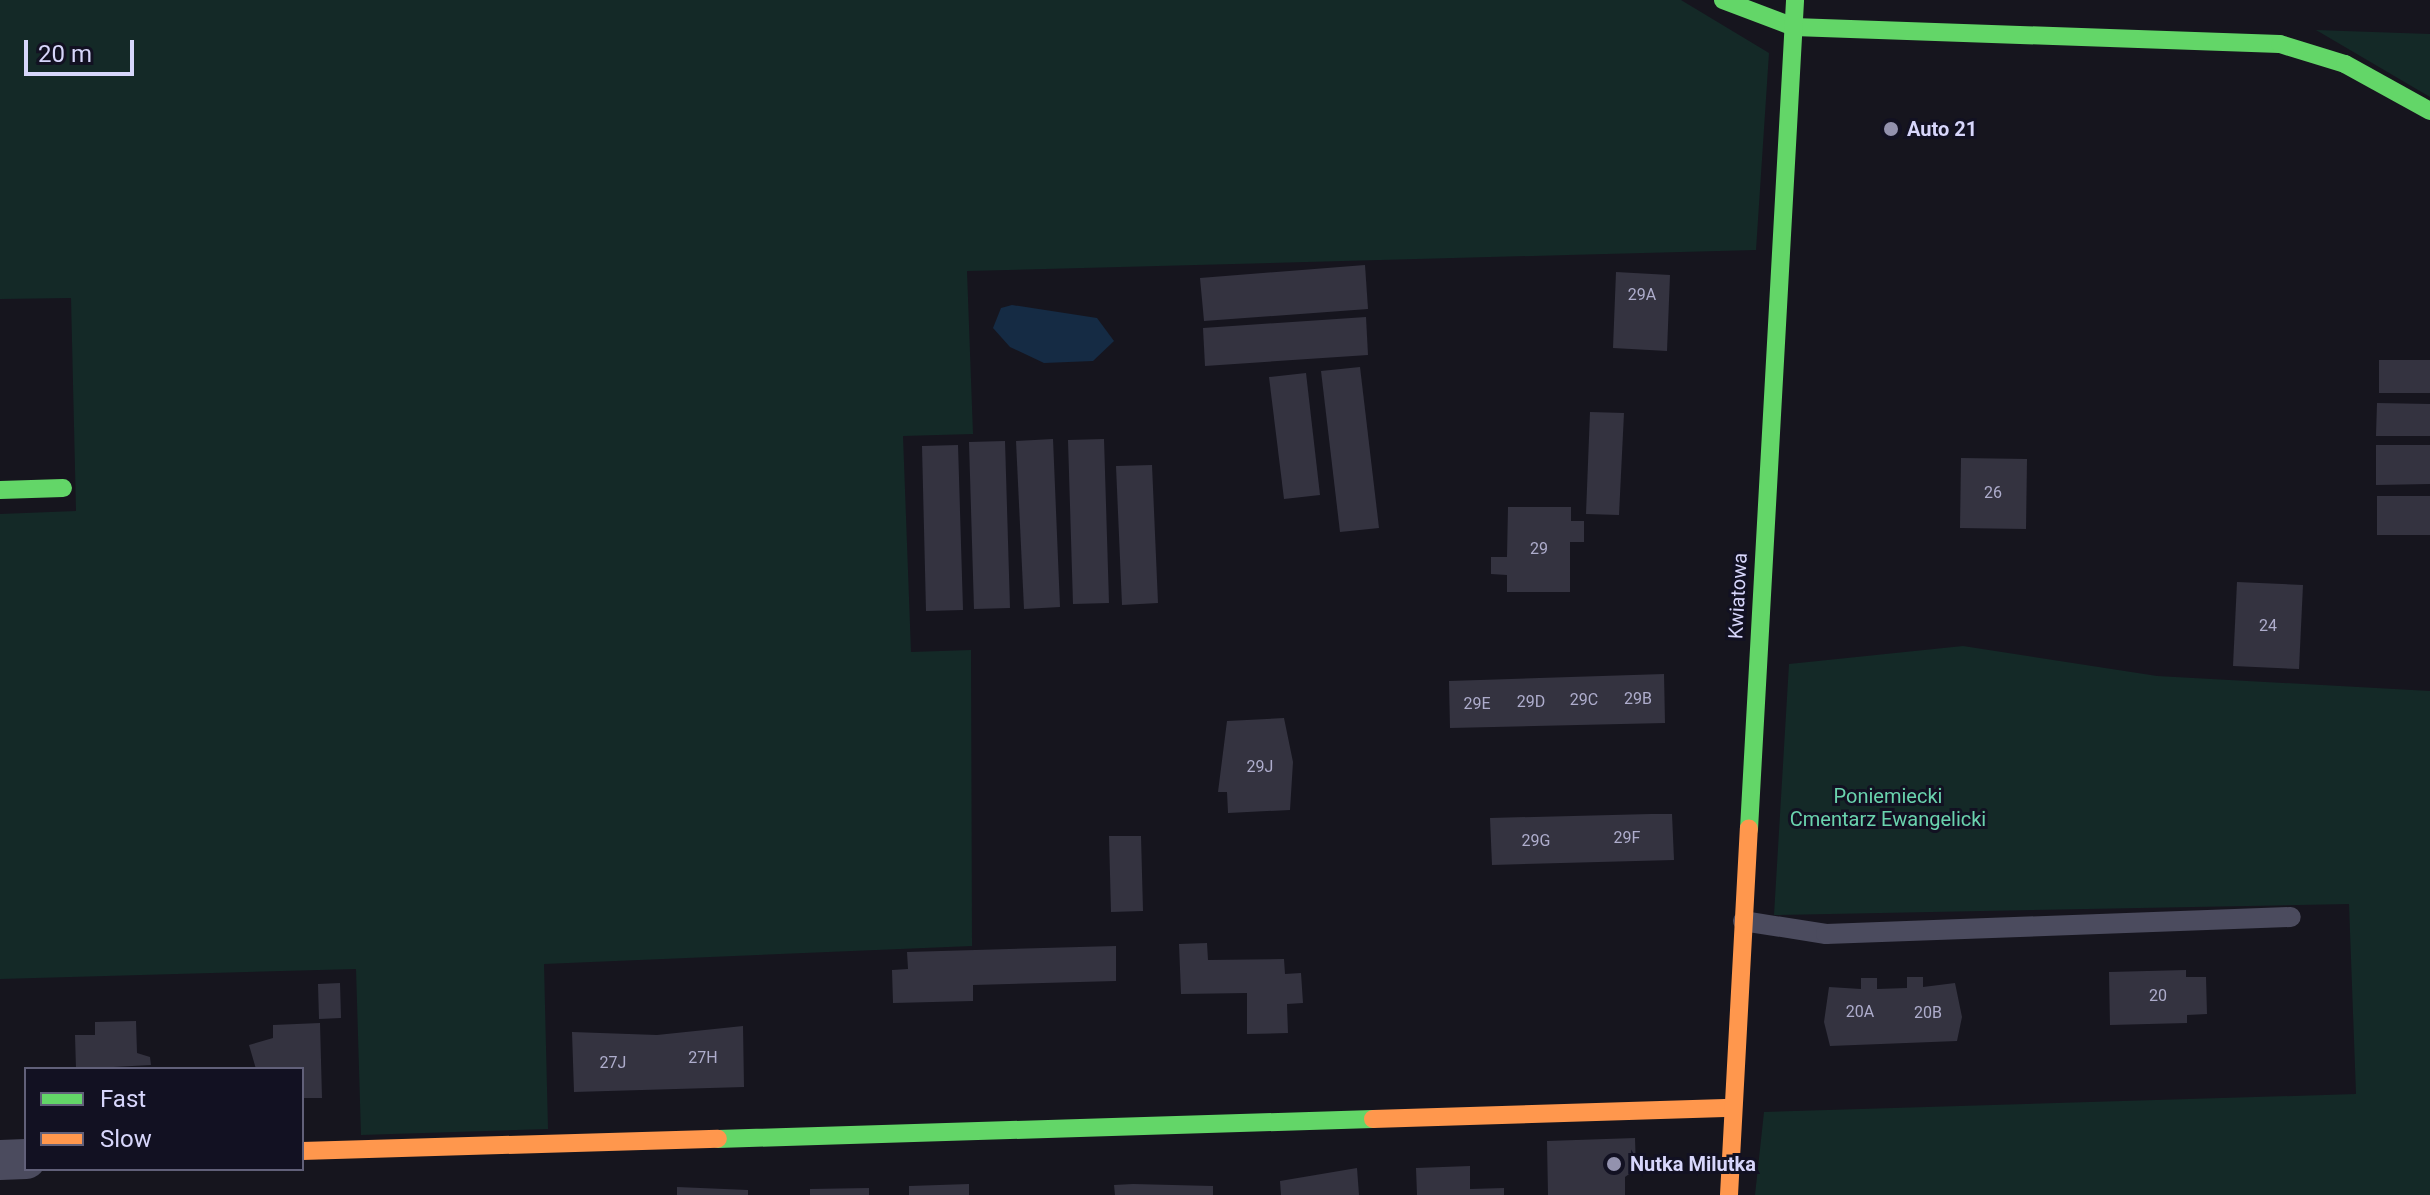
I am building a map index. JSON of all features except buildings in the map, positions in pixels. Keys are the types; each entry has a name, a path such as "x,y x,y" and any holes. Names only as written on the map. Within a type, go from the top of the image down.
{"street":[{"path":"1723,0 1794,27 2280,44 2345,64 2430,111"},
{"name":"Kwiatowa","path":"1729,1195 1795,0"},
{"path":"0,490 63,488"},
{"path":"304,1151 1733,1108"},
{"path":"0,1160 24,1159"}],"lane":[{"path":"1743,921 1826,934 2291,917"}],"green space":[{"path":"0,0 1681,0 1769,53 1756,250 967,271 973,434 903,436 911,652 971,650 972,946 544,964 548,1129 361,1135 356,969 0,979 0,514 76,511 71,298 0,299"},
{"path":"2316,30 2430,34 2430,97"},
{"name":"Poniemiecki Cmentarz Ewangelicki","path":"1963,646 2157,676 2430,691 2430,1195 1755,1195 1764,1112 2356,1094 2349,904 1774,915 1789,664"}],"water":[{"path":"1012,305 1097,318 1114,341 1093,361 1044,363 1010,347 993,328 1001,308"}],"traffic: fast":[{"path":"1723,0 1794,27 2280,44 2345,64 2430,111"},
{"path":"1749,829 1795,0"},
{"path":"0,490 63,488"},
{"path":"718,1139 1373,1119"}],"traffic: slow":[{"path":"1729,1195 1749,829"},
{"path":"1373,1119 1733,1108"},
{"path":"304,1151 718,1139"}],"place":[{"name":"Auto 21","path":"1891,129"},
{"name":"Nutka Milutka","path":"1614,1164"}]}
